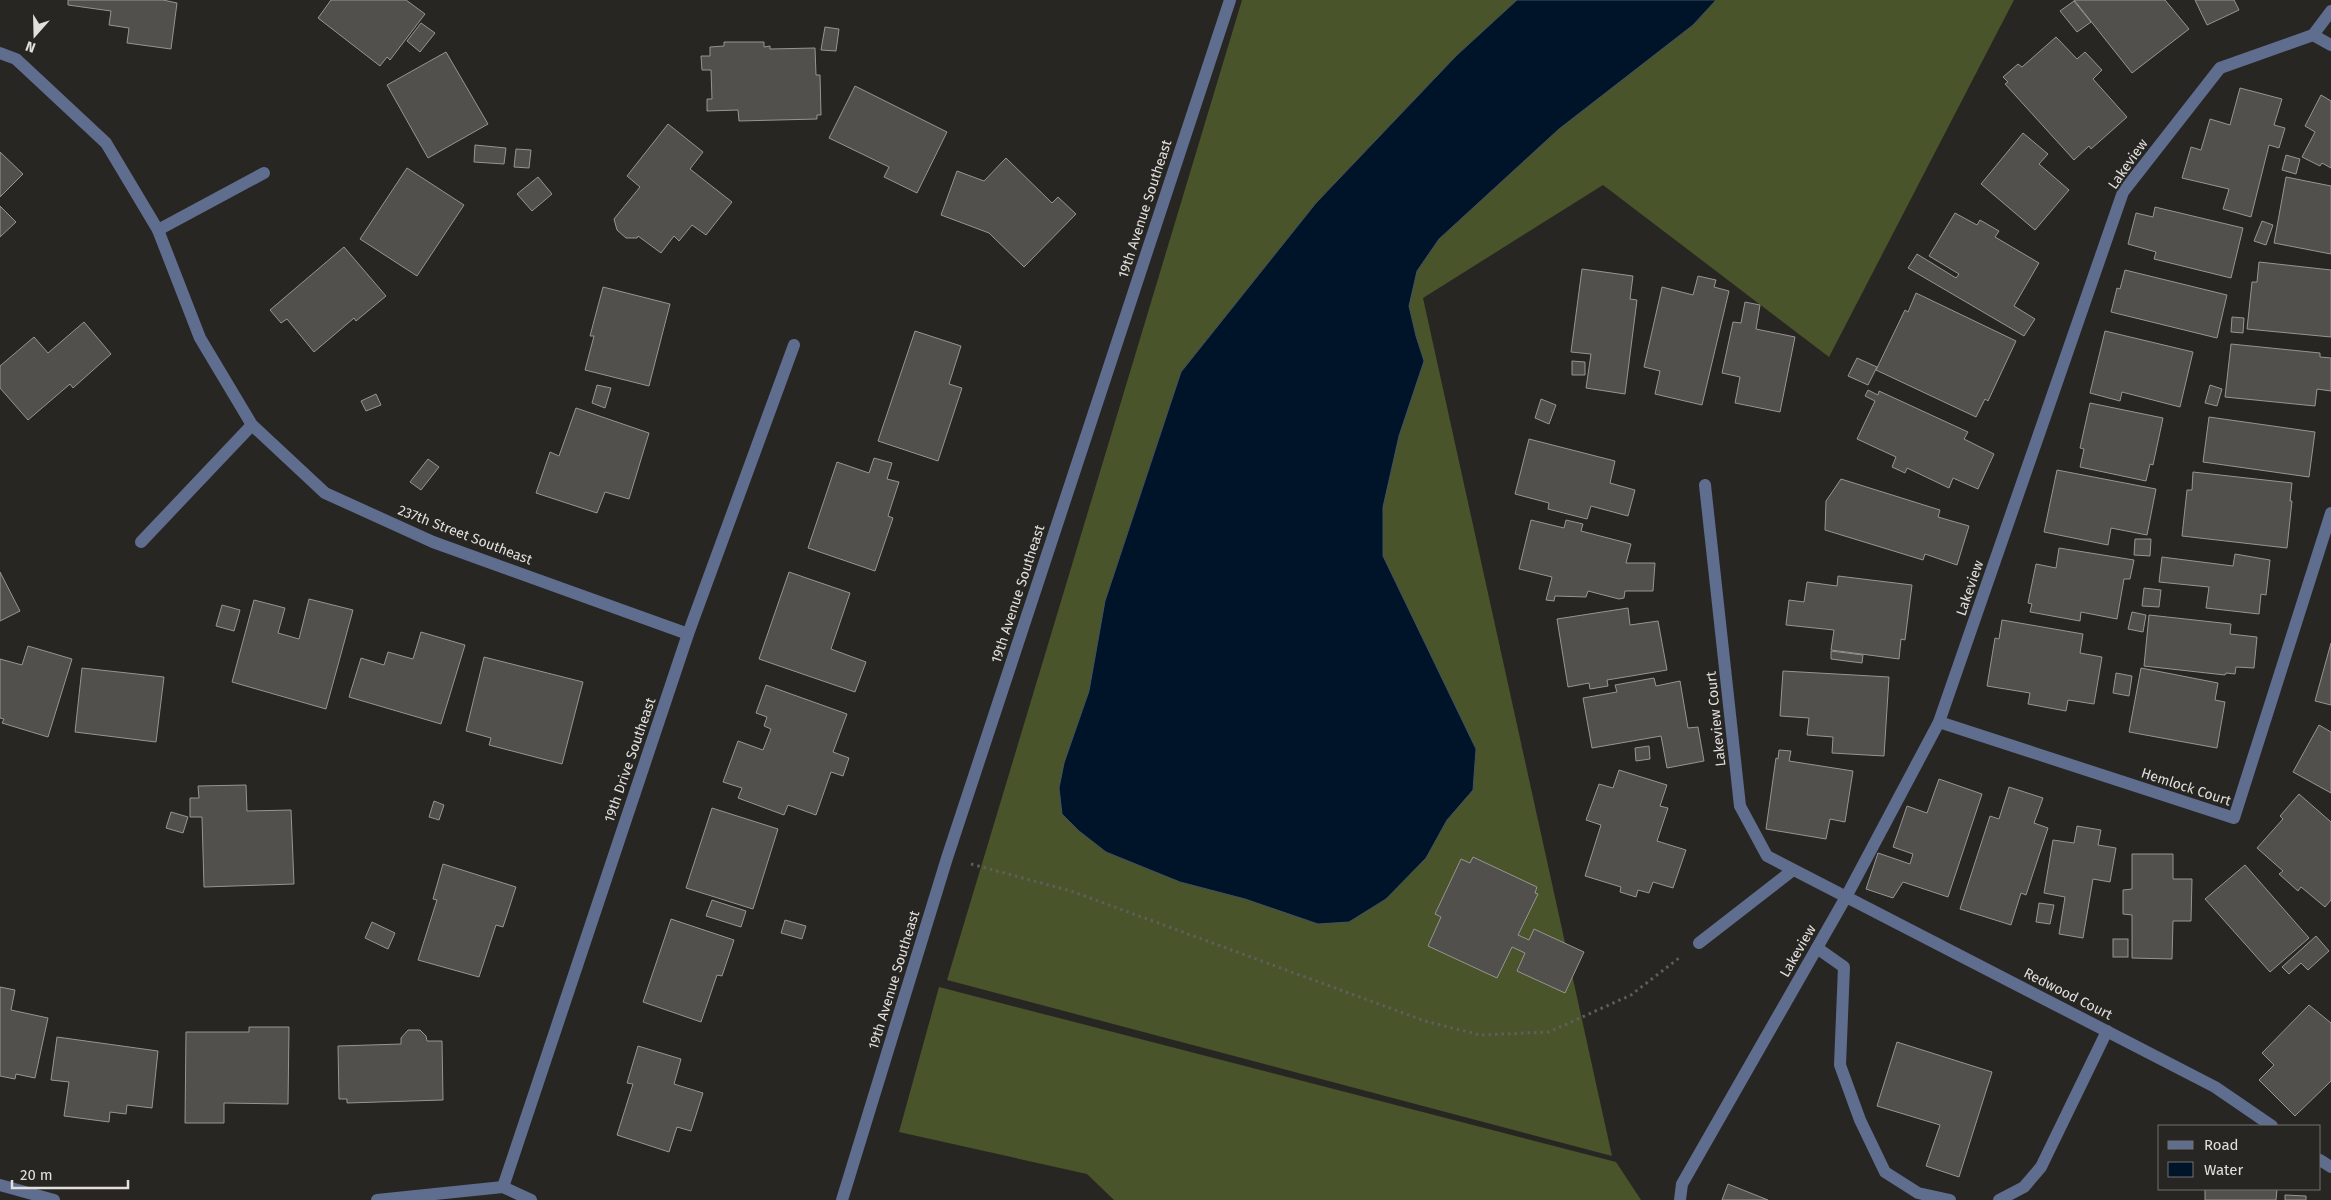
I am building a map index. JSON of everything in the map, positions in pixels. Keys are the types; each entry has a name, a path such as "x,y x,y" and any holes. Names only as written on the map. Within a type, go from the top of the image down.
{"street":[{"name":"19th Avenue Southeast","path":"842,1200 947,858 1230,0"},
{"path":"2331,11 2313,35 2331,45"},
{"name":"Lakeview","path":"1680,1200 1682,1184 1846,897 1939,722 2123,192 2220,68 2313,35"},
{"name":"237th Street Southeast","path":"0,53 16,59 106,144 158,230 200,338 252,426 325,493 433,542 688,634"},
{"path":"158,230 264,173"},
{"name":"19th Drive Southeast","path":"503,1187 688,634 794,344"},
{"path":"141,542 252,426"},
{"name":"Lakeview Court","path":"1706,485 1740,806 1767,856 1846,897"},
{"name":"Hemlock Court","path":"1939,722 2234,818 2331,513"},
{"path":"1699,942 1793,870"},
{"name":"Redwood Court","path":"1846,897 2215,1087 2271,1125"},
{"path":"1817,948 1844,967 1840,1065 1860,1120 1886,1172 1918,1193 1950,1200"},
{"path":"1999,1200 2024,1187 2041,1167 2107,1031"},
{"path":"0,1185 54,1200"},
{"path":"376,1200 503,1187 531,1200"}],"path":[{"path":"947,858 1071,891 1425,1021 1480,1035 1549,1032 1631,995 1699,942"}],"green space":[{"path":"1242,0 1517,0 1456,56 1316,203 1181,372 1105,601 1089,691 1064,763 1106,852 1180,882 1245,899 1426,858 1447,820 1473,789 1476,749 1383,556 1383,507 1399,436 1424,361 1409,306 1417,271 1439,239 1559,128 1693,25 1716,0 2014,0 1829,357 1603,185 1423,298 1612,1156 947,980"},
{"path":"939,987 1616,1162 1641,1200 1114,1200 1087,1174 899,1132"}],"water":[{"path":"1517,0 1716,0 1693,25 1559,129 1439,239 1417,271 1409,306 1424,361 1399,436 1383,507 1383,556 1476,749 1473,790 1447,820 1426,858 1386,899 1349,922 1318,924 1245,899 1180,882 1106,852 1079,831 1062,814 1059,788 1064,763 1089,691 1105,601 1181,372 1316,203 1456,56"}],"building":[{"path":"68,0 163,0 177,3 171,49 127,43 129,28 109,25 111,11 68,5"},
{"path":"331,0 406,0 425,14 390,60 387,57 380,66 318,18"},
{"path":"2074,0 2165,0 2189,29 2132,73"},
{"path":"2195,0 2234,0 2239,10 2207,25"},
{"path":"2074,1 2091,22 2077,32 2060,11"},
{"path":"421,23 435,33 420,52 407,41"},
{"path":"825,27 839,29 836,51 821,50"},
{"path":"2056,37 2077,59 2085,52 2102,70 2093,79 2127,117 2091,149 2089,146 2074,160 2005,84 2008,82 2003,77 2018,64 2022,67"},
{"path":"724,42 764,42 764,47 770,46 770,49 815,48 816,75 820,75 821,115 817,115 817,119 739,121 738,110 707,111 707,99 712,99 711,70 702,70 701,56 710,56 710,47 724,46"},
{"path":"446,52 488,124 428,158 387,85"},
{"path":"855,86 947,132 917,193 884,177 889,167 829,138"},
{"path":"2240,88 2282,99 2274,125 2285,128 2279,148 2269,145 2251,217 2223,209 2229,189 2182,178 2191,147 2201,150 2210,119 2230,125"},
{"path":"2321,95 2331,101 2331,168 2322,163 2320,166 2302,157 2315,132 2305,126"},
{"path":"668,124 703,152 690,169 732,202 706,235 692,225 679,241 674,236 661,253 638,236 637,238 626,238 617,230 614,219 640,187 627,176"},
{"path":"2023,133 2048,154 2039,164 2069,190 2035,230 1981,184"},
{"path":"475,145 506,148 504,164 474,162"},
{"path":"516,149 531,150 529,168 514,167"},
{"path":"0,152 23,174 0,197"},
{"path":"2286,155 2300,159 2296,174 2282,170"},
{"path":"1006,158 1052,203 1058,197 1076,214 1024,267 989,233 941,215 957,171 984,181"},
{"path":"407,168 464,205 417,276 360,239"},
{"path":"538,177 552,194 532,211 517,194"},
{"path":"2286,177 2331,186 2331,254 2274,243"},
{"path":"0,206 16,222 0,237"},
{"path":"2155,207 2243,228 2231,278 2154,259 2156,252 2128,244 2136,213 2153,217"},
{"path":"1955,213 1977,225 1980,220 1999,231 1995,237 2039,263 2014,306 2035,319 2024,336 1908,268 1917,254 1956,278 1959,274 1929,256"},
{"path":"2262,221 2273,225 2266,245 2254,241"},
{"path":"344,247 386,296 356,321 354,318 314,352 287,319 281,323 270,310"},
{"path":"2259,262 2331,270 2331,337 2247,329 2252,282 2257,282"},
{"path":"1582,269 1633,276 1630,299 1637,300 1625,394 1586,388 1591,354 1571,352"},
{"path":"2125,270 2227,295 2217,338 2111,312 2117,288 2120,289"},
{"path":"1698,276 1716,280 1714,287 1729,291 1702,405 1655,394 1660,371 1644,367 1662,287 1693,295"},
{"path":"603,287 670,304 649,386 585,370 594,336 590,336"},
{"path":"1916,293 2016,341 1988,401 1985,399 1976,417 1876,370 1905,310 1908,312"},
{"path":"1745,302 1760,305 1756,329 1795,337 1780,412 1735,403 1740,377 1722,373 1733,322 1741,323"},
{"path":"2232,317 2244,318 2243,333 2231,332"},
{"path":"84,322 111,354 73,388 70,384 28,420 0,388 0,366 34,337 48,353"},
{"path":"915,331 961,346 949,384 962,388 938,461 878,441"},
{"path":"2105,331 2193,352 2180,407 2122,392 2120,401 2090,393"},
{"path":"2231,344 2320,353 2320,357 2331,358 2331,391 2317,389 2315,406 2225,397"},
{"path":"1857,358 1877,367 1868,385 1848,376"},
{"path":"1572,361 1585,362 1585,375 1572,375"},
{"path":"597,385 611,388 605,408 592,403"},
{"path":"2210,385 2222,389 2217,406 2205,403"},
{"path":"1868,390 1878,395 1879,391 1968,432 1964,439 1994,454 1978,489 1953,478 1949,488 1907,468 1905,473 1892,467 1896,457 1857,439 1875,401 1865,396"},
{"path":"376,394 381,405 366,411 361,401"},
{"path":"1541,399 1556,405 1549,424 1535,418"},
{"path":"2090,403 2163,418 2153,465 2150,464 2146,481 2080,467 2084,449 2080,448"},
{"path":"576,408 649,433 629,499 605,492 597,513 536,493 550,452 559,456"},
{"path":"2209,417 2315,432 2309,477 2203,462"},
{"path":"1529,439 1615,461 1610,483 1635,490 1628,516 1591,506 1587,519 1548,509 1549,503 1515,494"},
{"path":"874,458 892,463 887,479 899,482 888,516 893,518 875,571 808,548 837,462 869,473"},
{"path":"428,459 439,467 421,490 410,482"},
{"path":"2057,470 2156,489 2147,535 2111,528 2108,545 2044,532"},
{"path":"2193,472 2292,483 2287,548 2182,536 2187,490 2192,490"},
{"path":"1841,479 1940,510 1938,517 1969,526 1957,565 1925,554 1923,560 1825,530 1826,501"},
{"path":"1531,520 1564,528 1566,520 1583,524 1581,531 1631,544 1626,563 1655,563 1653,591 1625,591 1624,598 1619,599 1588,591 1586,597 1555,596 1554,601 1546,600 1552,577 1519,569"},
{"path":"2135,539 2151,539 2150,556 2134,555"},
{"path":"2059,548 2134,560 2130,579 2124,579 2117,619 2081,612 2080,621 2030,612 2032,604 2028,603 2036,564 2056,568"},
{"path":"2235,554 2270,560 2266,595 2261,594 2259,614 2206,608 2209,587 2159,582 2162,557 2233,566"},
{"path":"0,572 20,611 0,621"},
{"path":"789,572 850,593 831,649 866,662 855,692 759,659"},
{"path":"1838,576 1912,585 1905,640 1901,639 1899,659 1831,650 1834,630 1786,625 1789,600 1804,602 1807,582 1837,586"},
{"path":"2144,588 2161,590 2159,607 2142,606"},
{"path":"309,599 353,610 326,709 232,682 254,600 285,608 278,633 299,639"},
{"path":"222,605 240,610 234,631 216,626"},
{"path":"1628,608 1630,625 1658,621 1667,670 1607,680 1608,686 1590,689 1589,683 1568,687 1557,619"},
{"path":"2132,612 2146,615 2143,632 2128,629"},
{"path":"2149,615 2231,624 2230,634 2257,637 2254,668 2236,667 2235,674 2226,673 2225,675 2144,666"},
{"path":"2002,620 2083,634 2080,653 2102,657 2094,704 2068,700 2066,711 2028,704 2030,693 1987,686 1995,638 1999,639"},
{"path":"421,632 465,645 441,724 349,697 361,658 384,665 388,652 413,659"},
{"path":"2331,643 2331,705 2315,701"},
{"path":"28,646 72,659 48,737 2,723 4,719 0,718 0,659 22,665"},
{"path":"1831,651 1863,655 1862,663 1831,659"},
{"path":"484,657 583,682 562,764 489,745 491,738 466,731"},
{"path":"82,668 164,677 156,742 75,732"},
{"path":"2141,668 2218,683 2215,700 2225,702 2217,748 2129,732"},
{"path":"1783,671 1889,677 1884,756 1832,753 1833,737 1807,735 1809,718 1780,716"},
{"path":"2116,673 2132,676 2129,696 2113,693"},
{"path":"1654,678 1656,686 1680,681 1688,728 1698,727 1704,761 1667,768 1661,736 1592,748 1583,698 1617,692 1615,685"},
{"path":"766,685 847,714 833,752 849,758 843,776 831,772 816,815 788,805 784,815 738,798 742,788 723,782 738,741 763,750 771,729 764,726 767,717 756,713"},
{"path":"2319,725 2331,732 2331,793 2293,772"},
{"path":"1649,746 1650,759 1636,761 1635,748"},
{"path":"1779,750 1791,751 1789,761 1853,771 1845,822 1830,819 1826,839 1766,829 1776,758 1778,759"},
{"path":"1619,770 1667,785 1660,806 1668,808 1657,841 1686,850 1673,888 1653,882 1649,893 1638,890 1636,897 1620,892 1621,887 1585,876 1601,825 1586,820 1599,784 1613,788"},
{"path":"1939,779 1982,794 1948,897 1903,882 1893,898 1866,889 1878,853 1910,864 1913,854 1893,847 1907,806 1927,813"},
{"path":"246,785 247,811 291,810 294,884 204,887 202,817 190,817 190,798 199,798 198,786"},
{"path":"2009,787 2043,798 2034,823 2048,828 2026,895 2021,893 2011,925 1960,909 1990,816 1999,819"},
{"path":"2299,794 2331,822 2331,900 2325,907 2301,887 2298,891 2279,874 2283,871 2257,848 2283,819 2280,816"},
{"path":"434,801 444,805 439,820 429,817"},
{"path":"712,808 778,829 753,909 686,888"},
{"path":"171,812 188,817 183,833 166,828"},
{"path":"2077,826 2101,830 2098,845 2116,848 2110,882 2093,879 2083,938 2059,934 2065,897 2044,893 2053,840 2074,843"},
{"path":"2132,854 2173,854 2173,879 2192,879 2191,921 2173,921 2172,959 2132,958 2132,915 2123,914 2123,890 2132,889"},
{"path":"1473,857 1537,887 1535,893 1538,894 1518,935 1529,940 1534,929 1584,952 1565,993 1517,971 1525,953 1512,947 1497,978 1428,946 1441,917 1435,914 1461,859 1470,863"},
{"path":"443,864 516,887 503,927 496,925 479,977 418,960 437,900 433,899"},
{"path":"2245,865 2309,938 2270,972 2205,899"},
{"path":"712,900 746,911 741,927 706,916"},
{"path":"2039,903 2054,905 2050,924 2036,922"},
{"path":"671,919 734,940 722,976 717,975 701,1022 643,1002"},
{"path":"785,920 806,926 802,939 781,933"},
{"path":"372,922 395,933 388,949 365,938"},
{"path":"2316,936 2329,951 2308,970 2301,963 2289,974 2282,967"},
{"path":"2113,939 2128,939 2128,957 2113,957"},
{"path":"0,987 15,990 11,1010 48,1018 35,1078 16,1074 15,1079 0,1076"},
{"path":"2309,1005 2331,1023 2331,1081 2295,1116 2259,1080 2274,1065 2262,1053"},
{"path":"249,1027 289,1027 288,1104 224,1103 224,1123 185,1123 186,1032 249,1032"},
{"path":"408,1030 420,1030 426,1036 427,1041 442,1041 443,1100 347,1103 347,1099 339,1099 338,1046 401,1044 401,1038"},
{"path":"57,1037 158,1051 152,1108 127,1105 126,1114 110,1112 109,1122 64,1116 69,1082 51,1080"},
{"path":"1897,1042 1992,1072 1959,1177 1926,1166 1940,1125 1877,1106"},
{"path":"638,1046 681,1059 674,1084 703,1093 691,1131 677,1127 669,1152 617,1135 633,1084 627,1083"},
{"path":"1728,1184 1768,1200 1722,1200"},
{"path":"2205,1190 2277,1190 2276,1200 2205,1200"},
{"path":"2285,1195 2306,1196 2306,1200 2285,1200"}]}
